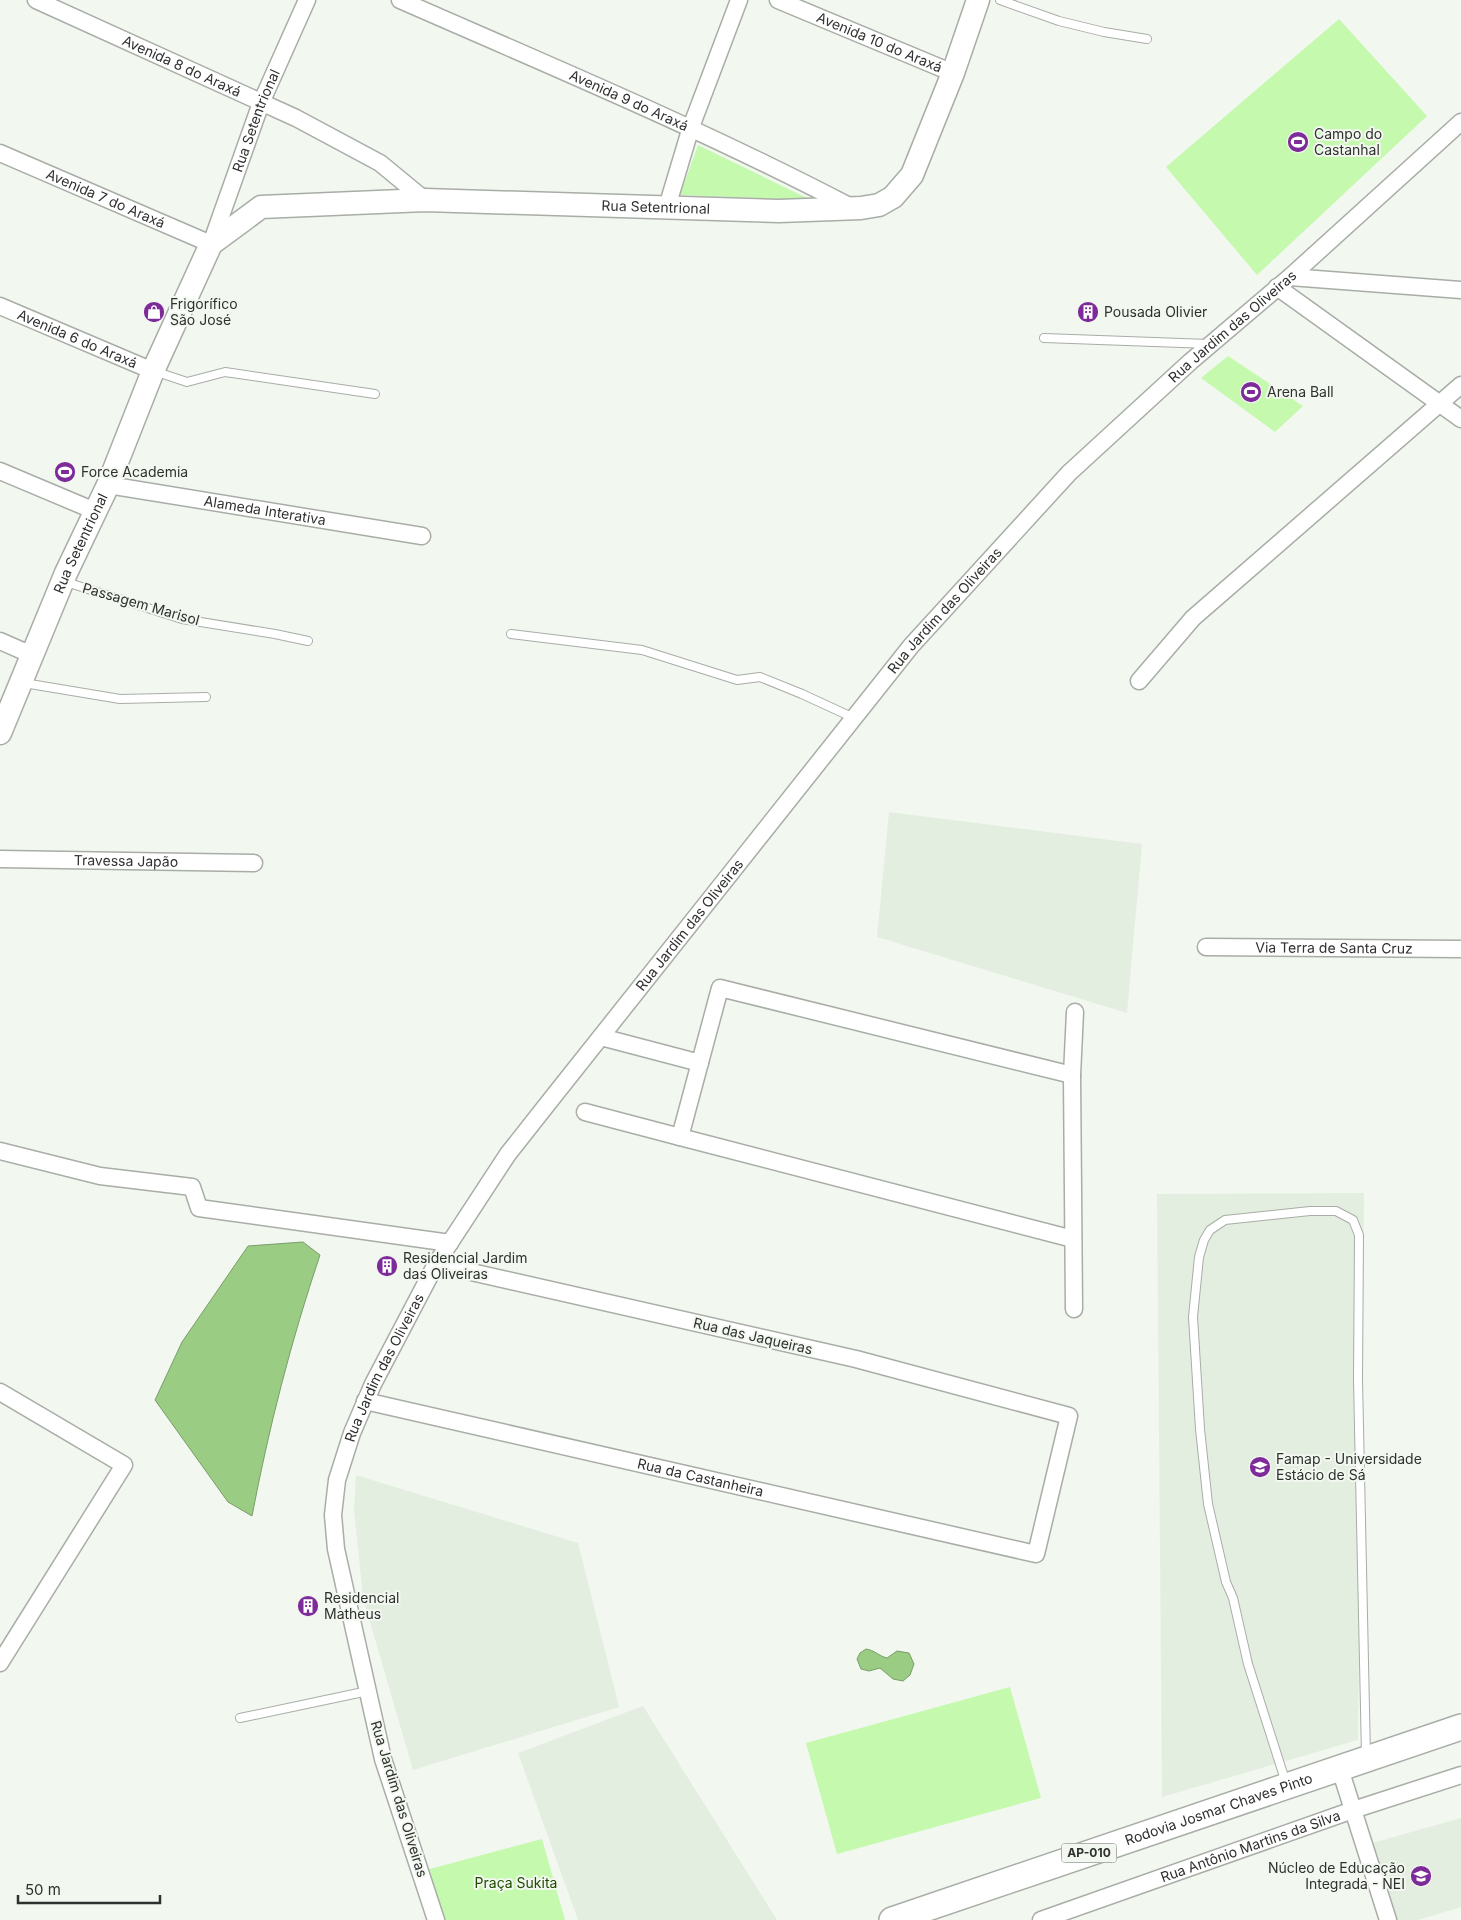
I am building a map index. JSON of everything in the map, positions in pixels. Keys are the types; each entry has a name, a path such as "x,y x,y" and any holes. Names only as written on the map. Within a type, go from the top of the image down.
{"main road":[{"name":"Rodovia Josmar Chaves Pinto","path":"892,1920 1461,1727"}],"street":[{"name":"Avenida 8 do Araxá","path":"36,0 296,118 366,155 425,200"},
{"name":"Rua Setentrional","path":"0,733 63,581 108,485 153,371 211,244 261,103 307,0"},
{"name":"Avenida 9 do Araxá","path":"400,0 691,127 854,208"},
{"path":"667,207 691,127 739,0"},
{"name":"Avenida 10 do Araxá","path":"778,0 953,73"},
{"name":"Rua Setentrional","path":"211,244 261,208 425,200 779,211 870,207 886,202 900,191 912,175 953,73 978,0"},
{"name":"Rua Jardim das Oliveiras","path":"436,1920 384,1759 336,1549 333,1514 337,1480 352,1433 365,1401 436,1264 508,1154 911,646 1069,473 1461,122"},
{"name":"Avenida 7 do Araxá","path":"0,153 211,244"},
{"path":"1290,277 1461,290"},
{"path":"1277,288 1461,419"},
{"name":"Avenida 6 do Araxá","path":"0,306 153,371"},
{"path":"1139,681 1193,618 1461,385"},
{"path":"0,471 95,511"},
{"name":"Alameda Interativa","path":"108,485 422,536"},
{"path":"0,641 32,655"},
{"name":"Travessa Japão","path":"0,859 254,862"},
{"name":"Via Terra de Santa Cruz","path":"1206,947 1461,949"},
{"path":"680,1137 720,988 1072,1075"},
{"path":"1074,1012 1072,1075 1074,1309"},
{"path":"601,1037 700,1063"},
{"path":"585,1112 1073,1239"},
{"path":"0,1150 100,1176 192,1187 199,1208 450,1243"},
{"name":"Rua das Jaqueiras","path":"436,1264 856,1360 1069,1416 1036,1554"},
{"path":"0,1392 124,1465 0,1663"},
{"name":"Rua da Castanheira","path":"365,1401 1036,1554"},
{"path":"1340,1769 1388,1920"},
{"name":"Rua Antônio Martins da Silva","path":"1041,1920 1353,1810 1461,1775"}],"lane":[{"path":"1000,0 1059,21 1104,32 1147,39"},
{"path":"1044,338 1211,344"},
{"path":"153,371 187,382 225,372 375,394"},
{"name":"Passagem Marisol","path":"63,581 182,619 308,641"},
{"path":"511,634 642,650 737,680 760,677 854,718"},
{"path":"21,682 120,699 206,697"},
{"path":"1287,1785 1253,1682 1208,1504 1200,1429 1193,1317 1199,1257 1204,1240 1210,1230 1226,1220 1310,1211 1336,1211 1353,1220 1359,1235 1358,1390 1366,1760"},
{"path":"240,1718 368,1691"}],"shaded area":[{"path":"889,812 1142,844 1127,1013 877,937"},
{"name":"Famap - Universidade Estácio de Sá","path":"1364,1193 1358,1740 1162,1797 1157,1194"},
{"path":"303,1242 320,1255 282,1384 252,1516 228,1502 155,1400 182,1342 248,1246"},
{"path":"356,1475 578,1543 619,1707 413,1770 363,1598 354,1509"},
{"path":"866,1649 887,1658 897,1651 909,1653 914,1664 910,1675 903,1681 893,1679 880,1668 869,1671 861,1669 857,1659 860,1653"},
{"path":"643,1706 777,1920 578,1920 518,1753"},
{"name":"Núcleo de Educação Integrada - NEI","path":"1461,1818 1461,1907 1418,1920 1397,1920 1369,1844"}],"green space":[{"name":"Campo do Castanhal","path":"1339,19 1427,116 1257,275 1166,167"},
{"path":"698,145 811,200 680,195"},
{"name":"Arena Ball","path":"1228,356 1303,406 1275,432 1201,378"},
{"path":"1010,1687 1041,1798 837,1854 806,1743"},
{"name":"Praça Sukita","path":"542,1839 565,1920 444,1920 426,1870"}],"place":[{"name":"Campo do Castanhal","path":"1298,142"},
{"name":"Frigorífico São José","path":"154,312"},
{"name":"Pousada Olivier","path":"1088,312"},
{"name":"Arena Ball","path":"1251,392"},
{"name":"Force Academia","path":"65,472"},
{"name":"Residencial Jardim das Oliveiras","path":"387,1266"},
{"name":"Famap - Universidade Estácio de Sá","path":"1260,1467"},
{"name":"Residencial Matheus","path":"308,1606"},
{"name":"Núcleo de Educação Integrada - NEI","path":"1421,1876"}]}
